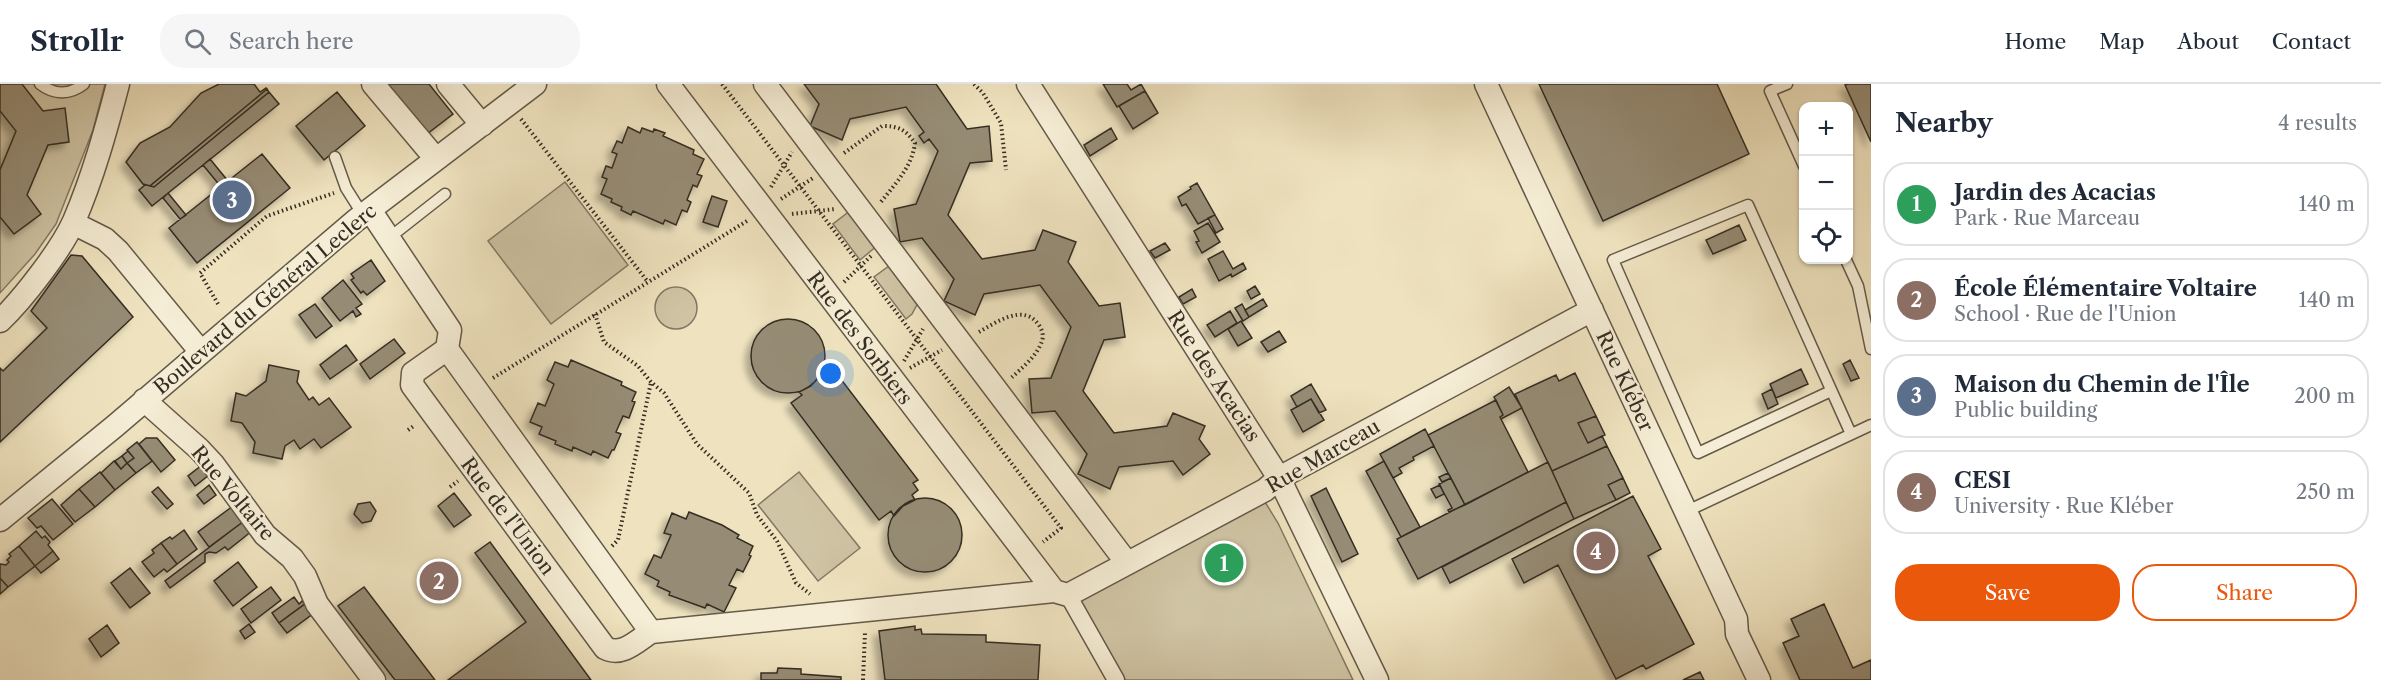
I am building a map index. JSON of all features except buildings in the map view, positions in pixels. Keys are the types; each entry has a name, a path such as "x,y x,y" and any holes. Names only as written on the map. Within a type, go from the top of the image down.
{"street":[{"path":"0,321 26,292 73,223 107,127 118,84"},
{"path":"373,84 436,159"},
{"path":"448,84 482,125"},
{"name":"Boulevard du Général Leclerc","path":"0,520 366,213 535,84"},
{"name":"Rue des Sorbiers","path":"668,84 1025,556 1061,593"},
{"path":"765,84 1126,563"},
{"name":"Rue des Acacias","path":"1028,84 1279,478 1377,680"},
{"name":"Rue Kléber","path":"1486,84 1736,619 1737,634 1759,680"},
{"path":"366,213 389,238 450,330 447,349 651,632"},
{"path":"73,223 105,239 118,251 201,351"},
{"name":"Rue Marceau","path":"1061,593 1126,563 1265,490 1279,478 1592,310"},
{"name":"Rue de l'Union","path":"447,349 413,373 412,385 605,648 612,652 621,651 651,632 1061,593"},
{"name":"Rue Voltaire","path":"144,400 199,449 213,464 265,535 292,558 305,576 317,604 374,680"},
{"path":"1061,593 1116,680"}],"lane":[{"path":"40,84 56,93 67,93 84,84"},
{"path":"1786,84 1770,91 1799,157"},
{"path":"335,157 346,188 366,213"},
{"path":"389,238 445,194"},
{"path":"1831,391 1698,453 1614,260 1748,205 1851,434"},
{"path":"1847,264 1866,302 1871,349"},
{"path":"1685,512 1871,424"}],"path":[{"path":"722,84 1061,528 1025,556"},
{"path":"974,84 983,93 1000,123 1006,170"},
{"path":"524,123 648,282"},
{"path":"476,388 764,211 828,169 851,146 882,126 902,128 915,143 914,154 905,171 862,213 764,211"},
{"path":"764,211 784,165 802,135"},
{"path":"218,304 200,273 267,216 346,188"},
{"path":"829,296 885,243"},
{"path":"892,380 935,309"},
{"path":"595,314 604,342 638,366 664,393 697,444 749,493 757,515 777,541 796,583 834,613"},
{"path":"892,380 929,356 960,342 1004,317 1028,316 1036,321 1042,331 1042,341 1020,370 998,391"},
{"path":"598,558 618,540 651,382"},
{"path":"408,430 432,414"},
{"path":"862,680 866,610"}],"shaded area":[{"path":"0,84 105,84 93,130 56,224 35,254 0,293"},
{"path":"565,182 628,265 551,324 488,241"},
{"path":"851,210 878,245 860,260 833,224"},
{"path":"893,263 920,299 912,314 906,319 874,277"},
{"path":"676,287 684,288 691,293 696,300 696,316 691,323 684,328 676,329 668,328 661,323 656,316 655,308 656,300 661,293 668,288"},
{"path":"799,472 860,548 818,581 758,505"},
{"path":"1265,502 1278,523 1353,680 1108,680 1067,607"}],"place":[{"name":"Maison du Chemin de l'Île","path":"232,200"},
{"name":"CESI","path":"1596,551"},
{"name":"Jardin des Acacias","path":"1224,563"},
{"name":"École Élémentaire Voltaire","path":"439,581"}]}
